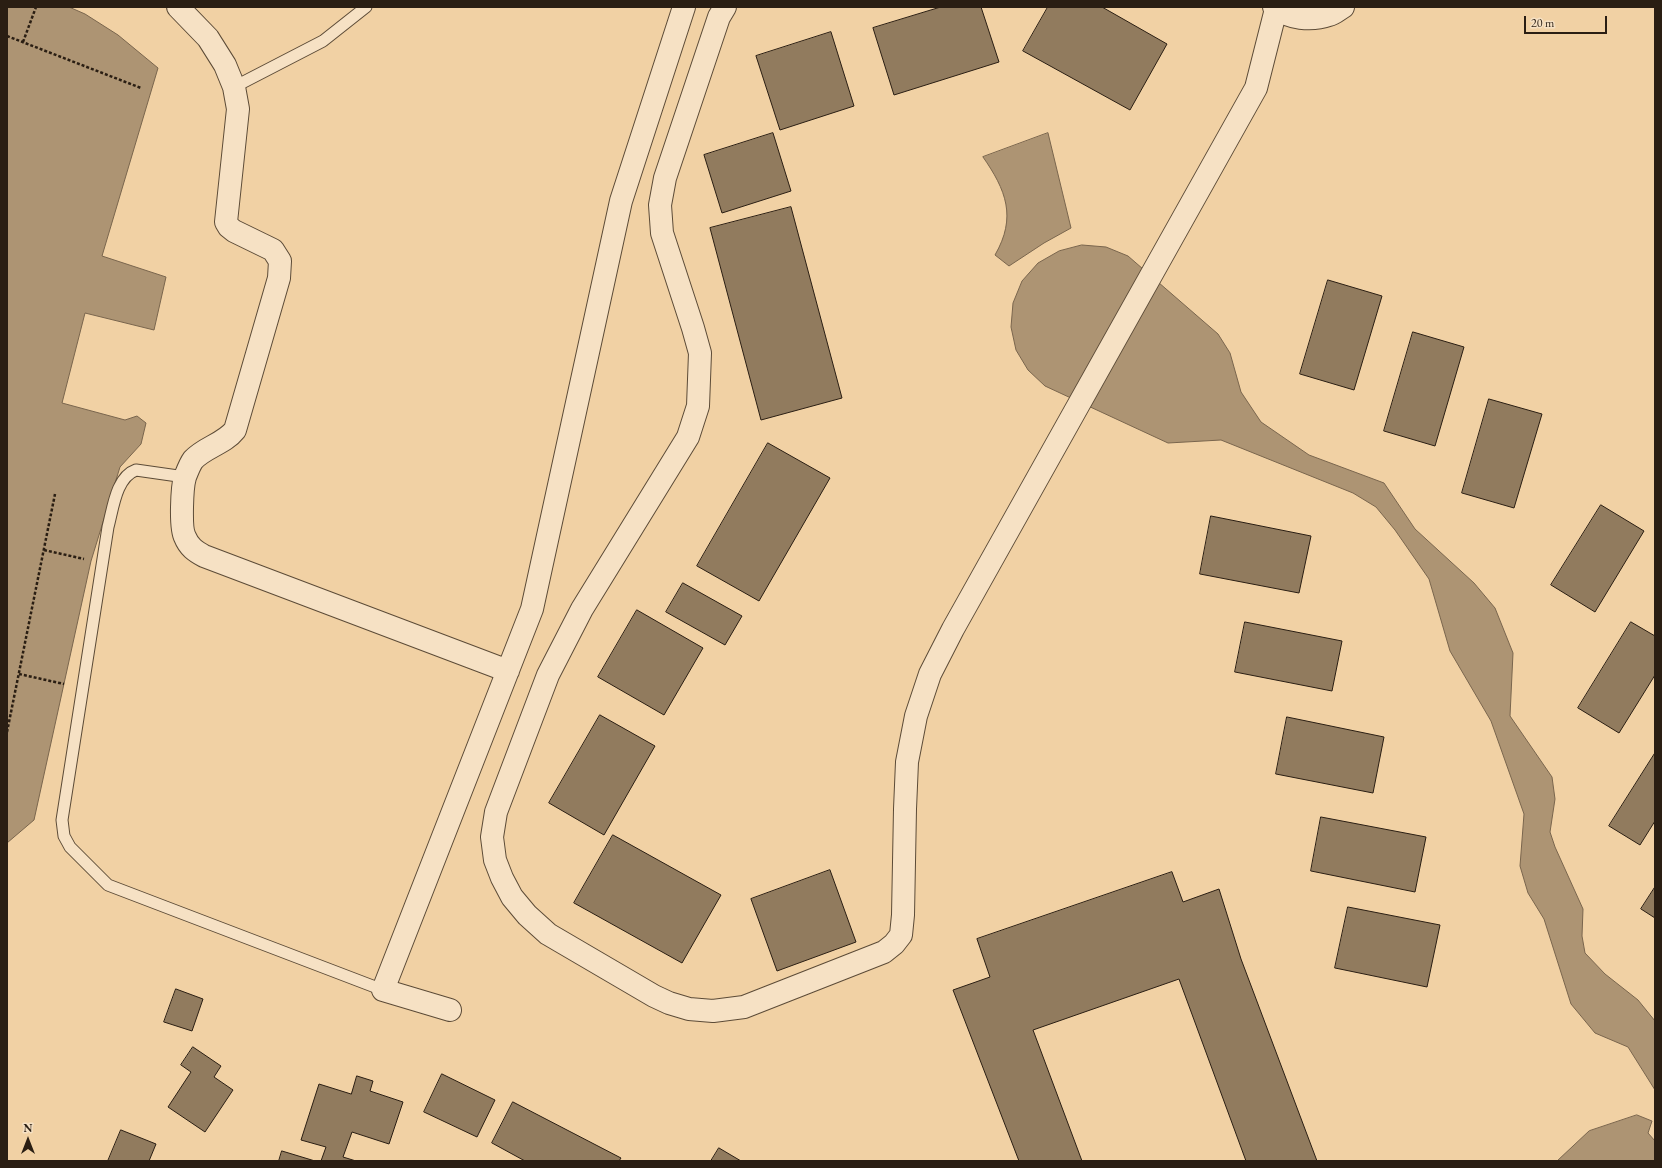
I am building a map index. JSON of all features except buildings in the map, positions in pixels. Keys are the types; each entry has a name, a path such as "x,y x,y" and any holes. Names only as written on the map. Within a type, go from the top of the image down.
{"street":[{"path":"178,7 208,38 225,65 234,87 238,109 226,222 234,231 273,250 280,261 279,278 235,430 229,437 204,451 193,461 185,477 182,503 184,536 191,548 204,556 508,671"},
{"path":"450,1010 383,990 532,609 621,201 684,7"},
{"path":"725,7 719,17 665,178 660,205 662,233 700,353 698,406 688,437 582,609 548,675 496,812 492,837 495,860 512,898 527,915 548,934 654,996 669,1003 689,1009 713,1012 744,1007 884,952 894,944 901,935 904,915 907,762 916,716 930,674 953,629 1256,88 1275,8 1292,17 1310,19 1329,15 1343,7"}],"lane":[{"path":"234,87 323,41 366,7"},
{"path":"185,477 136,470 129,472 122,481 117,495 108,527 62,820 64,836 70,847 108,885 383,990"}],"path":[{"path":"23,42 36,7"},
{"path":"7,36 141,88"},
{"path":"7,732 55,494"},
{"path":"44,550 91,561"},
{"path":"19,674 64,684"}],"shaded area":[{"path":"7,7 69,7 85,14 118,35 158,68 102,256 166,277 154,330 85,313 62,403 125,420 137,416 146,423 141,444 120,467 91,561 34,820 7,843"},
{"path":"1048,133 1071,228 1044,243 1009,266 995,255 1002,241 1006,228 1006,204 998,181 983,157"},
{"path":"1082,245 1106,247 1128,256 1218,334 1230,353 1241,392 1261,422 1309,455 1384,483 1415,529 1474,583 1495,608 1513,653 1510,716 1552,777 1555,799 1550,832 1555,847 1583,909 1582,936 1585,953 1605,974 1638,1000 1655,1021 1655,1090 1628,1047 1595,1033 1571,1004 1544,919 1528,893 1520,866 1524,814 1491,721 1450,651 1429,579 1395,530 1376,507 1353,493 1221,440 1168,443 1045,386 1028,370 1016,350 1011,327 1013,303 1022,281 1038,263 1059,251"},
{"path":"1637,1115 1652,1121 1648,1133 1655,1141 1655,1161 1557,1161 1589,1131"}]}
